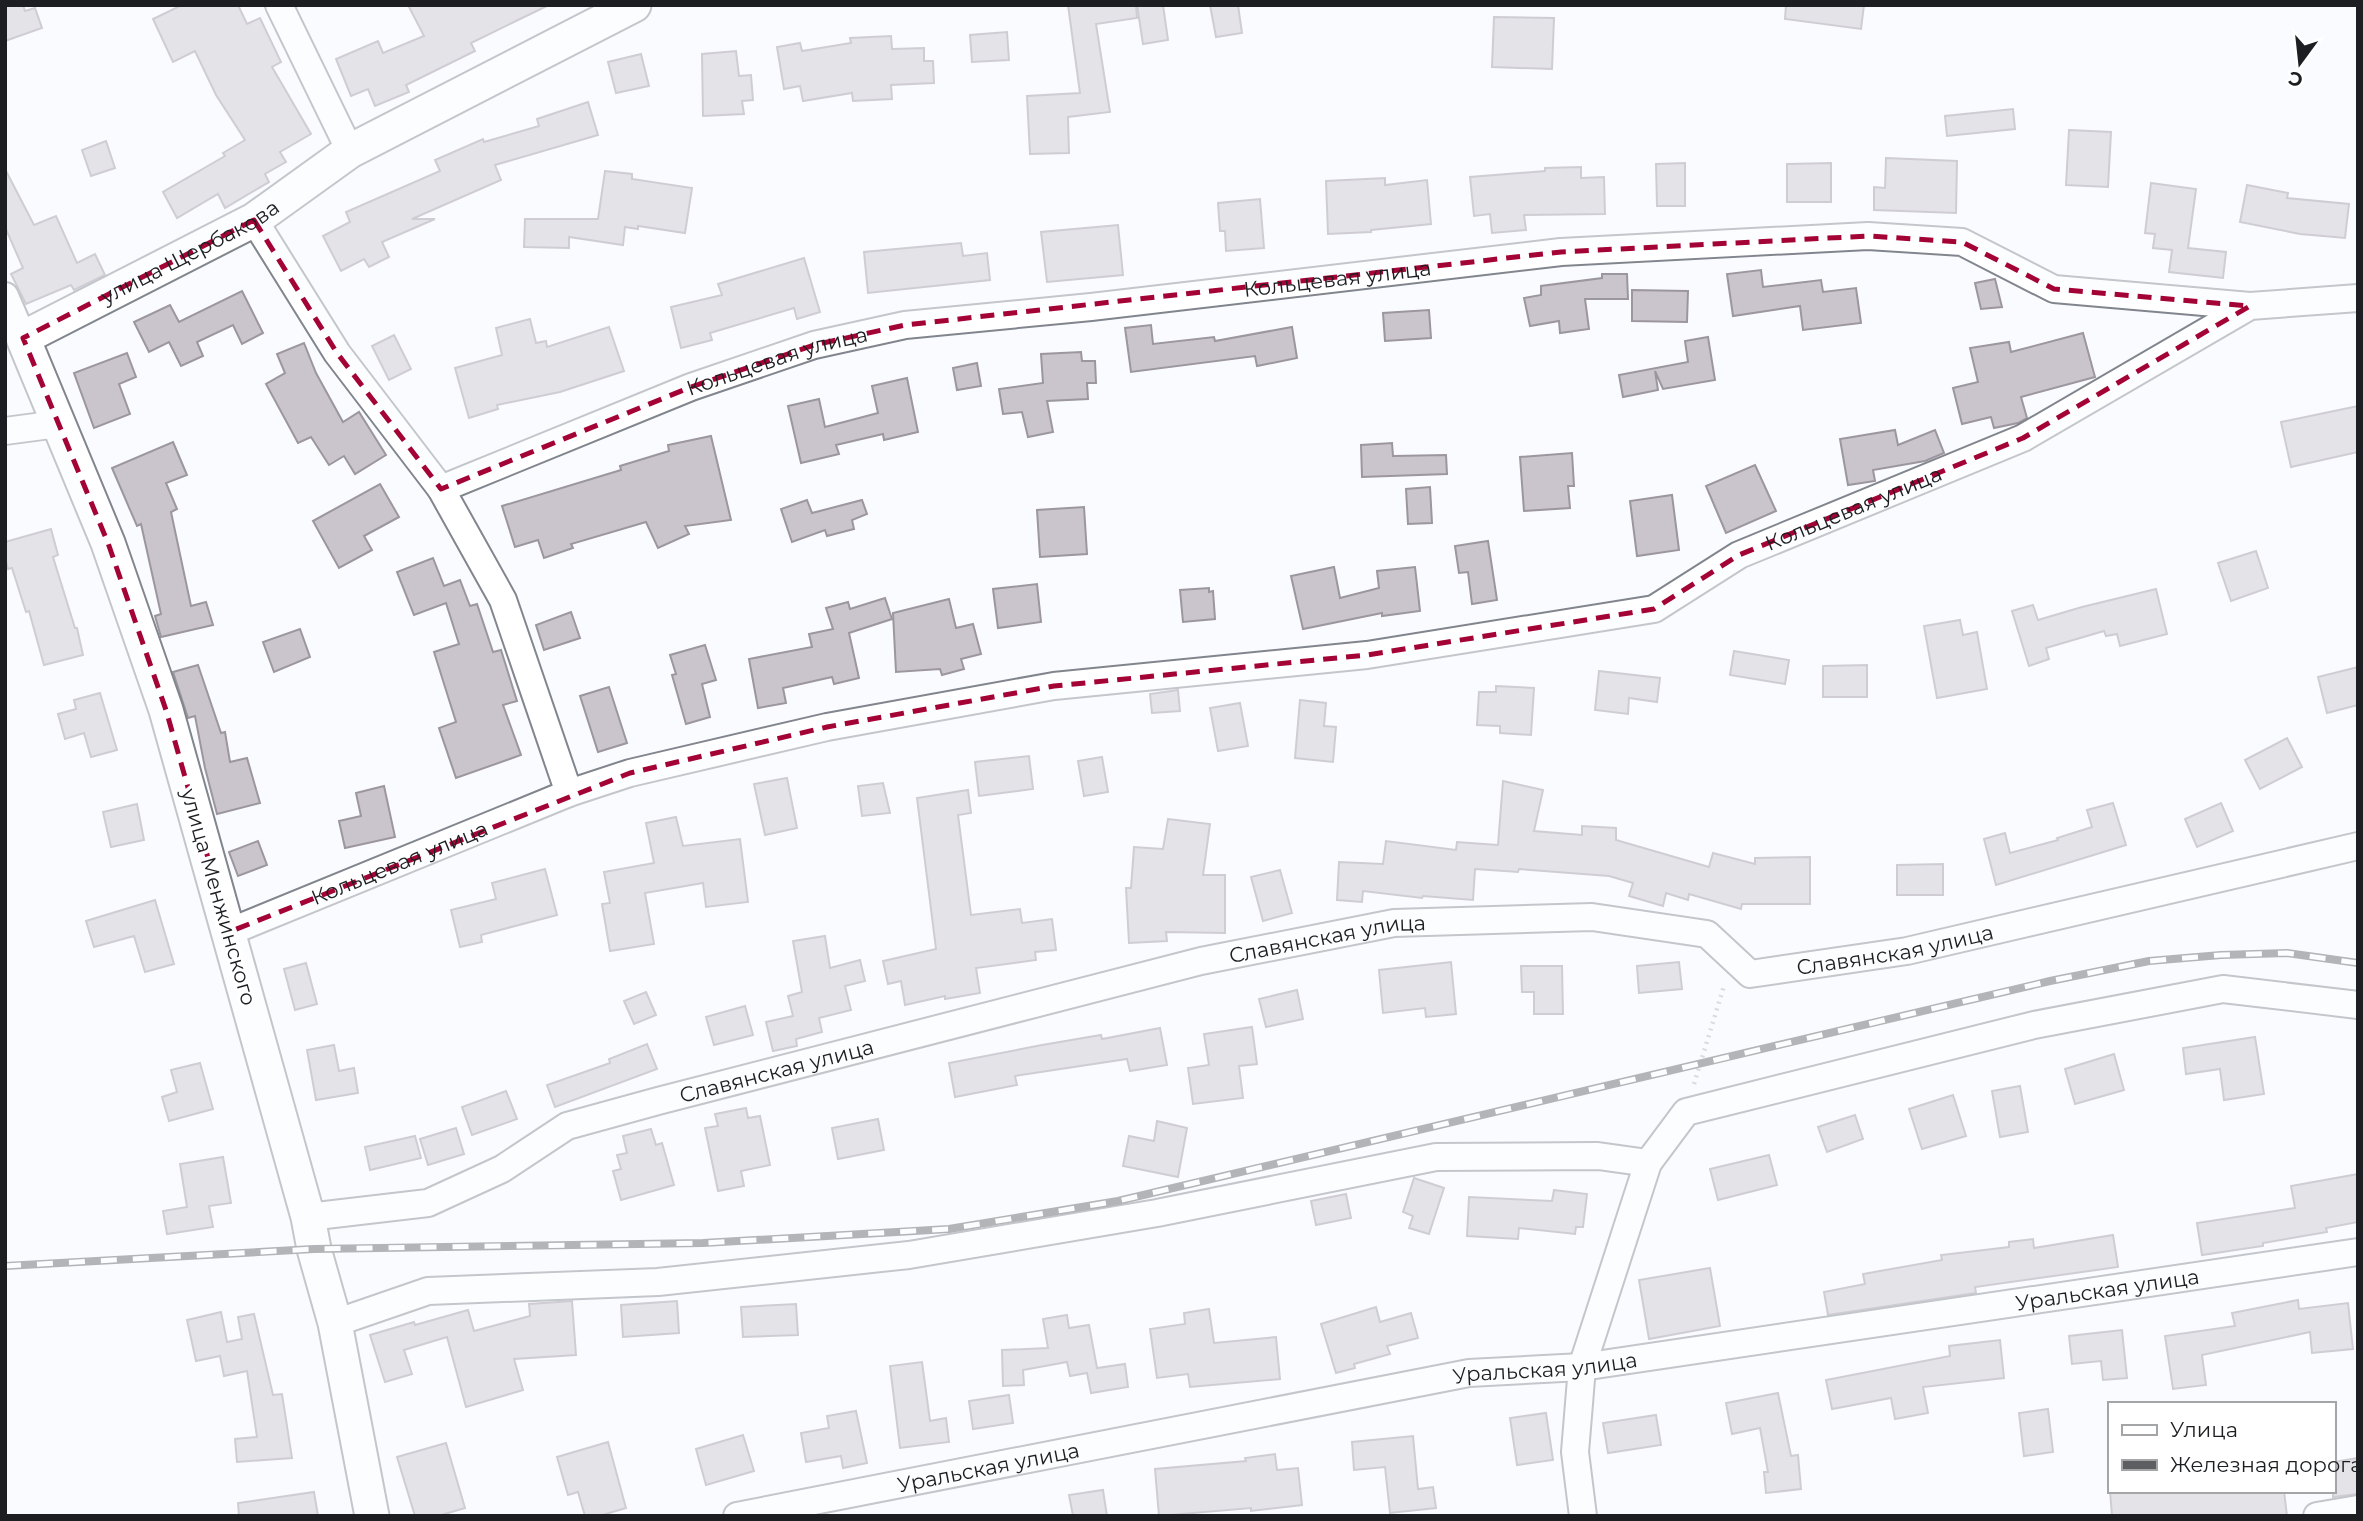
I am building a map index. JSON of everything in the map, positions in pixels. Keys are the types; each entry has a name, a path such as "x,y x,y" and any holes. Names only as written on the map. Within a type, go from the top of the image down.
{"street":[{"path":"279,5 350,151"},
{"name":"улица Щербакова","path":"23,338 254,220 350,151 634,5"},
{"path":"254,220 337,353 441,489 503,600 569,793"},
{"name":"Кольцевая улица","path":"441,489 691,387 814,345 905,325 1091,307 1561,252 1868,236 1962,242 2054,289 2250,306 2358,298"},
{"name":"улица Менжинского","path":"5,296 108,543 166,710 308,1217 335,1323 372,1516"},
{"name":"Кольцевая улица","path":"229,932 569,793 630,773 827,727 1054,686 1367,655 1654,609 1739,555 2023,438 2250,306"},
{"path":"5,431 58,424"},
{"name":"Славянская улица","path":"308,1217 428,1203 502,1169 567,1126 658,1101 1201,961 1394,923 1592,917 1707,934 1749,974 1907,951 2358,846"},
{"path":"1583,1516 1575,1452 1582,1367 1648,1163 1686,1112 2034,1025 2223,989 2358,1005"},
{"path":"335,1323 428,1291 658,1282 909,1255 1157,1213 1436,1157 1598,1156 1648,1163"},
{"name":"Уральская улица","path":"737,1516 1469,1373 1582,1367 2358,1252"},
{"path":"2317,1516 2358,1509"}],"path":[{"path":"1686,1112 1733,958"}],"highlighted area":[{"path":"254,220 337,353 441,489 691,387 814,345 905,325 1561,252 1868,236 1962,242 2054,289 2250,306 2023,438 1739,555 1654,609 1367,655 1054,686 827,727 630,773 229,932 166,710 108,543 23,338"}],"building":[{"path":"5,5 23,5 25,11 35,8 42,28 5,41"},
{"path":"182,5 238,5 247,24 260,18 281,62 272,67 311,134 280,152 286,162 265,174 269,182 225,208 218,194 177,218 163,192 225,156 223,153 245,140 216,95 195,51 173,62 153,19"},
{"path":"408,5 549,5 471,43 475,51 406,85 409,92 375,106 368,89 351,96 336,59 378,41 383,53 424,36"},
{"path":"1068,5 1136,5 1137,18 1096,24 1110,112 1068,117 1069,153 1030,154 1027,96 1080,93"},
{"path":"1137,5 1163,5 1168,40 1143,44"},
{"path":"1210,5 1238,5 1242,33 1216,37"},
{"path":"1786,5 1864,5 1861,29 1785,19"},
{"path":"1494,17 1554,18 1552,69 1492,67"},
{"path":"1007,32 1009,60 972,62 970,35"},
{"path":"891,36 892,49 924,48 924,61 933,61 934,83 891,85 892,99 853,101 852,93 803,101 800,86 784,89 777,47 800,43 802,51 851,43 850,38"},
{"path":"736,51 739,76 751,75 753,100 742,101 744,114 703,116 702,54"},
{"path":"641,54 649,86 616,93 608,62"},
{"path":"588,102 598,135 495,165 501,180 412,219 435,219 382,242 389,257 369,267 364,259 341,271 323,236 350,222 346,212 440,171 435,160 483,139 484,142 539,126 537,119"},
{"path":"2013,109 2015,129 1947,136 1945,116"},
{"path":"2069,130 2111,132 2108,187 2066,185"},
{"path":"106,141 115,168 91,176 82,150"},
{"path":"1886,158 1957,161 1956,213 1874,210 1874,187 1885,188"},
{"path":"1685,163 1685,206 1657,206 1656,164"},
{"path":"1831,163 1831,202 1787,202 1787,164"},
{"path":"1581,167 1581,178 1604,177 1605,214 1524,215 1526,230 1492,233 1490,214 1474,216 1470,177 1545,171 1545,168"},
{"path":"5,169 34,225 56,216 77,263 95,254 105,275 74,290 71,285 26,304 11,274 23,268 5,227"},
{"path":"605,171 632,174 632,179 692,188 685,233 638,226 638,229 625,227 623,245 569,237 569,248 524,247 525,219 598,219"},
{"path":"1385,178 1385,185 1427,180 1431,224 1371,232 1328,234 1326,181"},
{"path":"2151,183 2196,189 2188,248 2226,252 2223,278 2169,272 2172,250 2153,248 2155,234 2145,233"},
{"path":"2247,185 2288,193 2287,198 2349,204 2345,238 2300,234 2240,222"},
{"path":"1260,199 1264,248 1226,251 1225,231 1220,231 1218,203"},
{"path":"1118,225 1123,275 1047,282 1041,232"},
{"path":"961,243 963,256 987,253 990,280 868,293 864,252"},
{"path":"804,258 820,312 797,319 794,308 710,333 712,340 681,348 671,307 722,295 718,284"},
{"path":"1761,270 1763,287 1821,280 1823,292 1856,288 1861,323 1803,330 1800,306 1733,316 1727,274"},
{"path":"1602,274 1627,274 1628,299 1585,299 1589,329 1560,333 1559,321 1530,326 1524,298 1541,295 1541,286 1602,278"},
{"path":"1995,279 2002,307 1981,309 1975,283"},
{"path":"1632,290 1688,291 1687,322 1632,321"},
{"path":"242,291 263,333 242,344 233,325 197,342 203,356 181,366 169,342 149,352 134,322 170,305 179,322"},
{"path":"1429,310 1431,338 1385,341 1383,313"},
{"path":"530,319 536,343 546,341 547,347 609,327 624,371 560,392 497,405 498,409 469,418 455,368 502,355 496,328"},
{"path":"1151,325 1153,344 1214,337 1215,341 1292,327 1297,358 1257,366 1255,356 1131,372 1125,328"},
{"path":"2083,333 2095,377 2021,397 2027,418 2018,423 1994,428 1991,417 1962,424 1953,388 1978,382 1970,348 2009,342 2011,352"},
{"path":"394,335 411,369 389,380 372,346"},
{"path":"1708,337 1715,380 1663,389 1655,371 1658,390 1623,397 1619,375 1688,362 1685,341"},
{"path":"304,343 316,373 343,422 359,412 386,455 355,474 344,456 329,465 311,437 298,443 266,384 285,373 277,354"},
{"path":"1081,352 1082,361 1095,361 1096,383 1087,383 1088,399 1047,401 1053,432 1028,437 1022,412 1003,414 999,389 1043,383 1041,354"},
{"path":"127,353 136,377 119,384 130,414 94,428 74,373"},
{"path":"977,363 981,386 957,390 953,368"},
{"path":"907,378 918,432 884,440 883,434 836,445 839,454 801,463 788,406 819,399 825,427 878,413 872,386"},
{"path":"2358,406 2358,452 2291,467 2281,422"},
{"path":"1895,430 1898,445 1935,430 1944,453 1925,461 1873,470 1875,481 1848,485 1840,439"},
{"path":"711,436 731,520 685,526 689,534 658,548 646,522 571,544 573,548 544,558 538,540 515,547 502,506 621,470 620,466 669,451 668,445"},
{"path":"173,442 187,475 166,483 177,509 171,512 191,606 206,602 213,625 161,637 155,616 161,614 141,524 137,526 112,468"},
{"path":"1392,443 1393,456 1446,455 1447,474 1362,477 1361,445"},
{"path":"1572,453 1574,486 1568,486 1570,508 1524,511 1520,457"},
{"path":"1755,465 1776,511 1726,533 1706,486"},
{"path":"380,484 399,517 364,536 372,550 339,568 313,521"},
{"path":"1430,487 1432,523 1408,524 1406,489"},
{"path":"1672,495 1679,550 1637,556 1630,501"},
{"path":"807,500 812,513 862,500 867,514 852,520 854,529 827,536 825,530 792,542 781,509"},
{"path":"1084,507 1087,554 1040,557 1037,510"},
{"path":"51,529 58,555 53,557 77,628 83,655 44,665 29,611 26,612 12,568 8,569 5,542"},
{"path":"1488,541 1497,600 1472,604 1468,572 1459,573 1455,546"},
{"path":"2256,551 2268,588 2231,601 2218,563"},
{"path":"433,558 444,586 460,580 470,606 477,604 493,652 501,650 517,701 503,705 521,755 456,778 439,728 456,722 434,652 459,644 446,603 414,615 397,572"},
{"path":"1334,567 1340,598 1379,588 1377,571 1415,567 1420,611 1382,616 1382,613 1303,629 1291,576"},
{"path":"1037,584 1041,622 998,628 993,589"},
{"path":"1209,588 1209,592 1213,591 1215,619 1183,622 1180,590"},
{"path":"2156,589 2167,634 2120,646 2117,634 2106,636 2104,631 2046,648 2049,659 2029,666 2012,611 2033,605 2038,620"},
{"path":"885,598 892,619 849,633 859,678 834,684 832,677 783,688 786,703 758,708 749,659 812,647 809,634 833,629 826,608 848,602 850,609"},
{"path":"949,599 956,628 973,624 981,654 961,659 964,669 942,675 940,669 896,672 893,613"},
{"path":"571,612 580,638 544,650 536,625"},
{"path":"1960,620 1963,635 1977,632 1987,689 1937,698 1924,626"},
{"path":"300,629 310,657 274,672 263,642"},
{"path":"705,645 716,680 702,684 710,717 686,724 672,675 676,674 670,655"},
{"path":"1734,651 1789,660 1785,684 1730,675"},
{"path":"198,665 221,733 225,732 230,762 247,758 260,803 217,814 195,716 188,718 173,672"},
{"path":"1867,665 1867,697 1823,697 1823,666"},
{"path":"2358,667 2358,705 2327,713 2318,677"},
{"path":"1599,671 1660,678 1657,702 1629,698 1628,714 1595,710"},
{"path":"1496,686 1534,688 1531,735 1500,733 1500,726 1477,725 1479,692 1496,692"},
{"path":"609,687 627,743 598,752 580,696"},
{"path":"1178,690 1180,711 1152,713 1150,694"},
{"path":"100,693 117,750 91,757 84,733 65,739 58,714 76,709 74,700"},
{"path":"1300,700 1326,703 1324,726 1336,727 1333,762 1295,758"},
{"path":"1240,703 1248,746 1218,751 1210,708"},
{"path":"2287,738 2302,767 2260,789 2245,760"},
{"path":"1029,756 1033,789 979,796 975,762"},
{"path":"1102,757 1108,792 1084,796 1078,761"},
{"path":"787,778 797,828 765,835 754,784"},
{"path":"1503,781 1543,790 1534,831 1582,835 1582,826 1616,828 1616,840 1709,867 1713,853 1755,864 1755,858 1810,857 1810,904 1742,904 1741,909 1689,894 1688,900 1666,893 1663,906 1629,896 1633,883 1609,876 1519,869 1518,872 1475,869 1473,900 1422,898 1363,891 1362,902 1337,900 1339,862 1383,864 1386,841 1456,850 1457,842 1498,845"},
{"path":"883,783 890,813 862,816 858,786"},
{"path":"384,786 395,837 345,848 339,821 361,816 356,793"},
{"path":"968,790 971,813 958,815 971,915 1020,909 1022,923 1052,919 1056,950 1035,952 1036,960 976,968 980,993 945,999 945,996 905,1005 901,981 888,984 883,961 936,949 917,798"},
{"path":"2113,803 2126,845 1996,885 1984,839 2005,833 2010,853 2058,840 2057,838 2092,827 2087,810"},
{"path":"2221,803 2233,831 2197,847 2185,819"},
{"path":"137,804 144,840 111,847 103,812"},
{"path":"676,817 683,846 740,839 748,902 706,907 703,883 645,893 654,944 610,951 602,904 610,903 604,872 654,863 646,823"},
{"path":"1168,819 1210,824 1203,875 1225,875 1225,933 1166,932 1167,941 1129,943 1126,888 1131,888 1134,847 1163,849"},
{"path":"258,841 267,865 238,876 229,852"},
{"path":"1943,864 1943,895 1897,895 1897,865"},
{"path":"545,869 557,915 481,935 482,942 460,947 451,910 496,899 492,883"},
{"path":"1280,870 1292,913 1263,921 1251,877"},
{"path":"155,900 174,964 145,972 134,936 94,947 86,921"},
{"path":"825,936 830,968 860,960 865,981 845,986 851,1010 819,1018 822,1032 796,1039 797,1046 773,1051 766,1022 793,1016 788,996 802,992 793,941"},
{"path":"1451,962 1456,1014 1426,1017 1425,1008 1383,1013 1379,970"},
{"path":"1679,962 1682,989 1639,993 1637,966"},
{"path":"306,963 317,1004 295,1010 284,969"},
{"path":"1521,966 1562,966 1563,1014 1534,1014 1534,992 1522,992"},
{"path":"1297,990 1303,1019 1266,1027 1259,999"},
{"path":"646,992 656,1015 634,1024 624,1001"},
{"path":"745,1006 753,1035 714,1045 706,1017"},
{"path":"1252,1027 1257,1064 1239,1066 1243,1098 1193,1104 1188,1068 1209,1065 1204,1034"},
{"path":"1160,1028 1167,1065 1130,1071 1127,1059 1015,1076 1017,1085 955,1097 949,1063 1101,1035 1102,1039"},
{"path":"2255,1037 2264,1094 2224,1100 2220,1069 2186,1074 2183,1048"},
{"path":"647,1044 657,1069 555,1107 547,1085 610,1063 609,1059"},
{"path":"334,1045 339,1071 354,1068 358,1093 316,1100 307,1050"},
{"path":"2114,1054 2124,1090 2075,1104 2065,1069"},
{"path":"200,1063 213,1109 169,1121 162,1097 177,1092 171,1070"},
{"path":"2020,1086 2028,1132 2000,1137 1992,1091"},
{"path":"506,1091 517,1119 472,1135 462,1107"},
{"path":"1953,1095 1966,1136 1922,1149 1909,1109"},
{"path":"746,1108 748,1118 760,1116 770,1165 741,1171 744,1186 718,1191 705,1128 718,1126 715,1114"},
{"path":"1855,1115 1863,1139 1827,1152 1818,1127"},
{"path":"878,1119 884,1150 838,1159 832,1128"},
{"path":"1157,1121 1187,1128 1178,1177 1123,1166 1129,1136 1154,1141"},
{"path":"456,1128 464,1154 428,1165 420,1139"},
{"path":"651,1129 656,1145 662,1143 674,1185 621,1200 613,1171 621,1169 617,1155 627,1153 623,1136"},
{"path":"415,1136 421,1158 370,1170 365,1147"},
{"path":"1769,1155 1777,1185 1718,1200 1710,1169"},
{"path":"223,1157 231,1203 209,1206 213,1227 167,1234 163,1211 187,1207 180,1164"},
{"path":"2358,1174 2358,1222 2326,1228 2327,1232 2263,1243 2263,1246 2202,1255 2197,1223 2295,1208 2291,1186"},
{"path":"1414,1178 1444,1188 1429,1234 1409,1228 1413,1216 1403,1212"},
{"path":"1554,1190 1587,1194 1583,1227 1576,1227 1575,1234 1519,1228 1518,1239 1467,1236 1469,1197 1552,1201"},
{"path":"1346,1194 1351,1218 1316,1225 1311,1201"},
{"path":"2113,1235 2118,1267 1975,1287 1976,1293 1828,1315 1824,1292 1865,1284 1863,1274 1942,1260 1941,1255 2009,1247 2009,1242 2033,1239 2034,1248"},
{"path":"1710,1268 1720,1326 1649,1339 1639,1280"},
{"path":"2298,1300 2299,1309 2348,1303 2353,1349 2312,1353 2310,1332 2202,1355 2206,1385 2173,1389 2165,1336 2235,1326 2232,1313"},
{"path":"572,1301 576,1355 514,1359 523,1390 466,1407 447,1337 404,1350 412,1374 385,1382 370,1335 468,1310 474,1331 530,1316 529,1304"},
{"path":"677,1301 679,1333 623,1337 621,1305"},
{"path":"796,1304 798,1335 743,1337 741,1307"},
{"path":"1376,1307 1380,1322 1411,1313 1418,1338 1387,1346 1390,1354 1354,1364 1355,1368 1336,1373 1321,1324"},
{"path":"1209,1309 1214,1343 1276,1337 1280,1379 1190,1387 1188,1374 1157,1378 1150,1329 1185,1324 1184,1313"},
{"path":"221,1312 227,1342 242,1339 238,1317 254,1314 273,1395 282,1394 292,1458 237,1462 235,1439 257,1437 247,1371 224,1376 220,1356 196,1361 187,1320"},
{"path":"1067,1315 1069,1328 1089,1325 1097,1368 1125,1364 1128,1387 1091,1393 1087,1373 1070,1376 1067,1362 1023,1370 1024,1385 1003,1386 1002,1350 1048,1348 1043,1319"},
{"path":"2122,1330 2127,1378 2103,1380 2101,1361 2072,1364 2069,1336"},
{"path":"2000,1340 2004,1378 1923,1387 1928,1413 1895,1419 1891,1398 1832,1409 1826,1380 1950,1356 1949,1346"},
{"path":"922,1362 930,1421 946,1418 949,1442 900,1448 890,1366"},
{"path":"1778,1393 1791,1456 1798,1455 1801,1489 1766,1493 1764,1472 1768,1472 1760,1428 1732,1434 1726,1403"},
{"path":"1009,1395 1013,1423 973,1429 969,1401"},
{"path":"2048,1409 2053,1452 2024,1456 2019,1413"},
{"path":"856,1411 867,1463 843,1468 841,1456 806,1462 801,1433 829,1428 827,1416"},
{"path":"1546,1413 1553,1460 1517,1465 1510,1418"},
{"path":"1656,1415 1661,1445 1608,1453 1603,1423"},
{"path":"743,1435 754,1471 706,1485 696,1449"},
{"path":"1413,1436 1418,1489 1433,1487 1436,1508 1390,1513 1385,1467 1354,1470 1352,1442"},
{"path":"608,1442 626,1508 599,1516 585,1516 578,1492 568,1495 557,1457"},
{"path":"446,1443 465,1508 438,1516 415,1516 397,1457"},
{"path":"1275,1454 1277,1470 1298,1468 1302,1505 1159,1516 1155,1469 1246,1461 1245,1458"},
{"path":"2358,1458 2358,1494 2333,1497 2335,1462"},
{"path":"1103,1490 1107,1516 1073,1516 1069,1495"},
{"path":"314,1492 318,1516 239,1516 238,1503"},
{"path":"2110,1493 2284,1493 2287,1516 2112,1516"}],"railway":[{"path":"5,1266 314,1249 703,1243 949,1229 1118,1201 2050,981 2149,961 2287,953 2358,963"}]}
